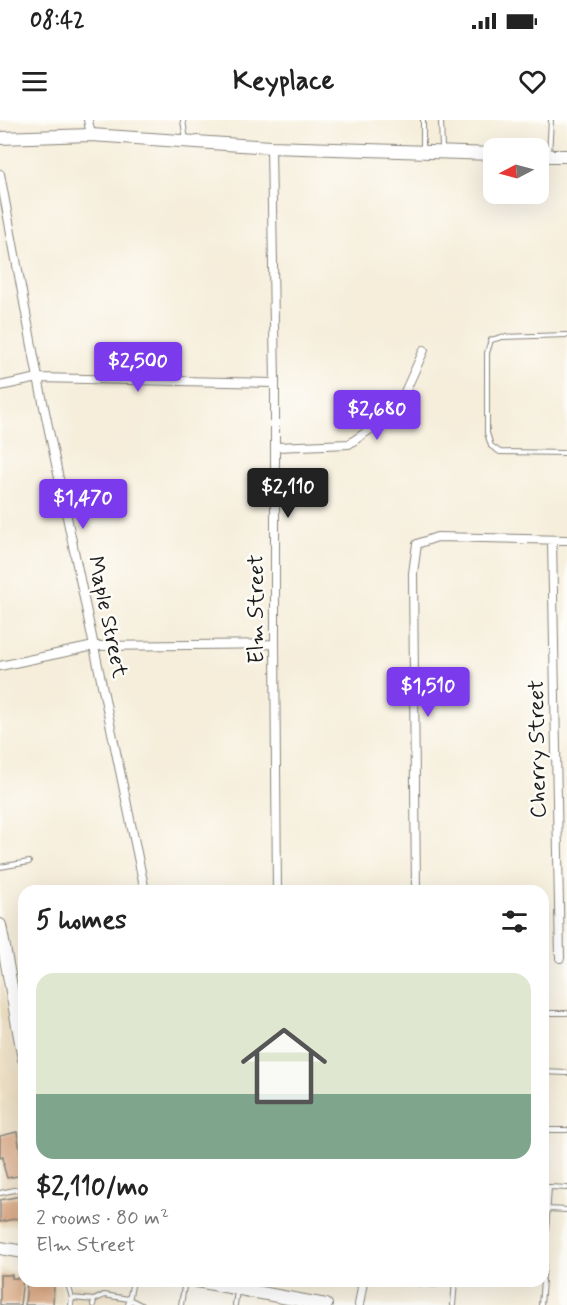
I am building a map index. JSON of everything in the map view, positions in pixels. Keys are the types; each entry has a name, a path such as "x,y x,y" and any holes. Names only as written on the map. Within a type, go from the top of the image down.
{"street":[{"path":"88,120 91,135"},
{"path":"0,138 91,135 271,147 483,154"},
{"name":"Elm Street","path":"271,147 276,447 274,644 277,885"},
{"path":"549,156 567,156"},
{"name":"Maple Street","path":"0,174 38,378 144,885"},
{"path":"276,447 349,444 375,426 404,394 424,350"},
{"path":"0,386 38,378 275,383"},
{"path":"416,885 413,573 417,544 437,537 567,540"},
{"name":"Cherry Street","path":"552,540 561,958"},
{"path":"0,666 94,646 274,644"},
{"path":"0,926 18,1026"},
{"path":"0,1248 18,1251"},
{"path":"229,1287 320,1304"},
{"path":"359,1305 362,1287"}],"lane":[{"path":"183,120 186,141"},
{"path":"423,120 423,152"},
{"path":"441,120 442,152"},
{"path":"548,138 551,120"},
{"path":"567,335 502,337 491,340 487,353 487,433 491,446 500,452 567,453"},
{"path":"0,867 29,862"},
{"path":"549,1013 567,1013"},
{"path":"549,1072 567,1073"},
{"path":"549,1130 567,1131"},
{"path":"549,1187 567,1188"},
{"path":"0,1193 18,1191"},
{"path":"549,1209 567,1210"},
{"path":"68,1287 72,1298 71,1305"},
{"path":"128,1305 132,1287"},
{"path":"181,1305 184,1287"},
{"path":"453,1305 454,1287"},
{"path":"541,1305 542,1287"},
{"path":"235,1305 237,1289"},
{"path":"72,1298 94,1303 104,1295 129,1299 141,1305"}],"shaded area":[{"path":"0,974 8,1012 18,1010 18,1224 0,1227"},
{"path":"0,1269 18,1273 18,1287 61,1287 63,1305 0,1305"},
{"path":"72,1287 92,1287 140,1294 138,1305 71,1305"}],"building":[{"path":"17,1132 18,1176 7,1178 3,1157 0,1158 0,1136"},
{"path":"18,1197 18,1218 0,1222 0,1200"},
{"path":"0,1275 12,1275 12,1278 18,1279 18,1287 22,1287 20,1305 0,1305"},
{"path":"26,1287 54,1287 53,1305 25,1305"}]}
